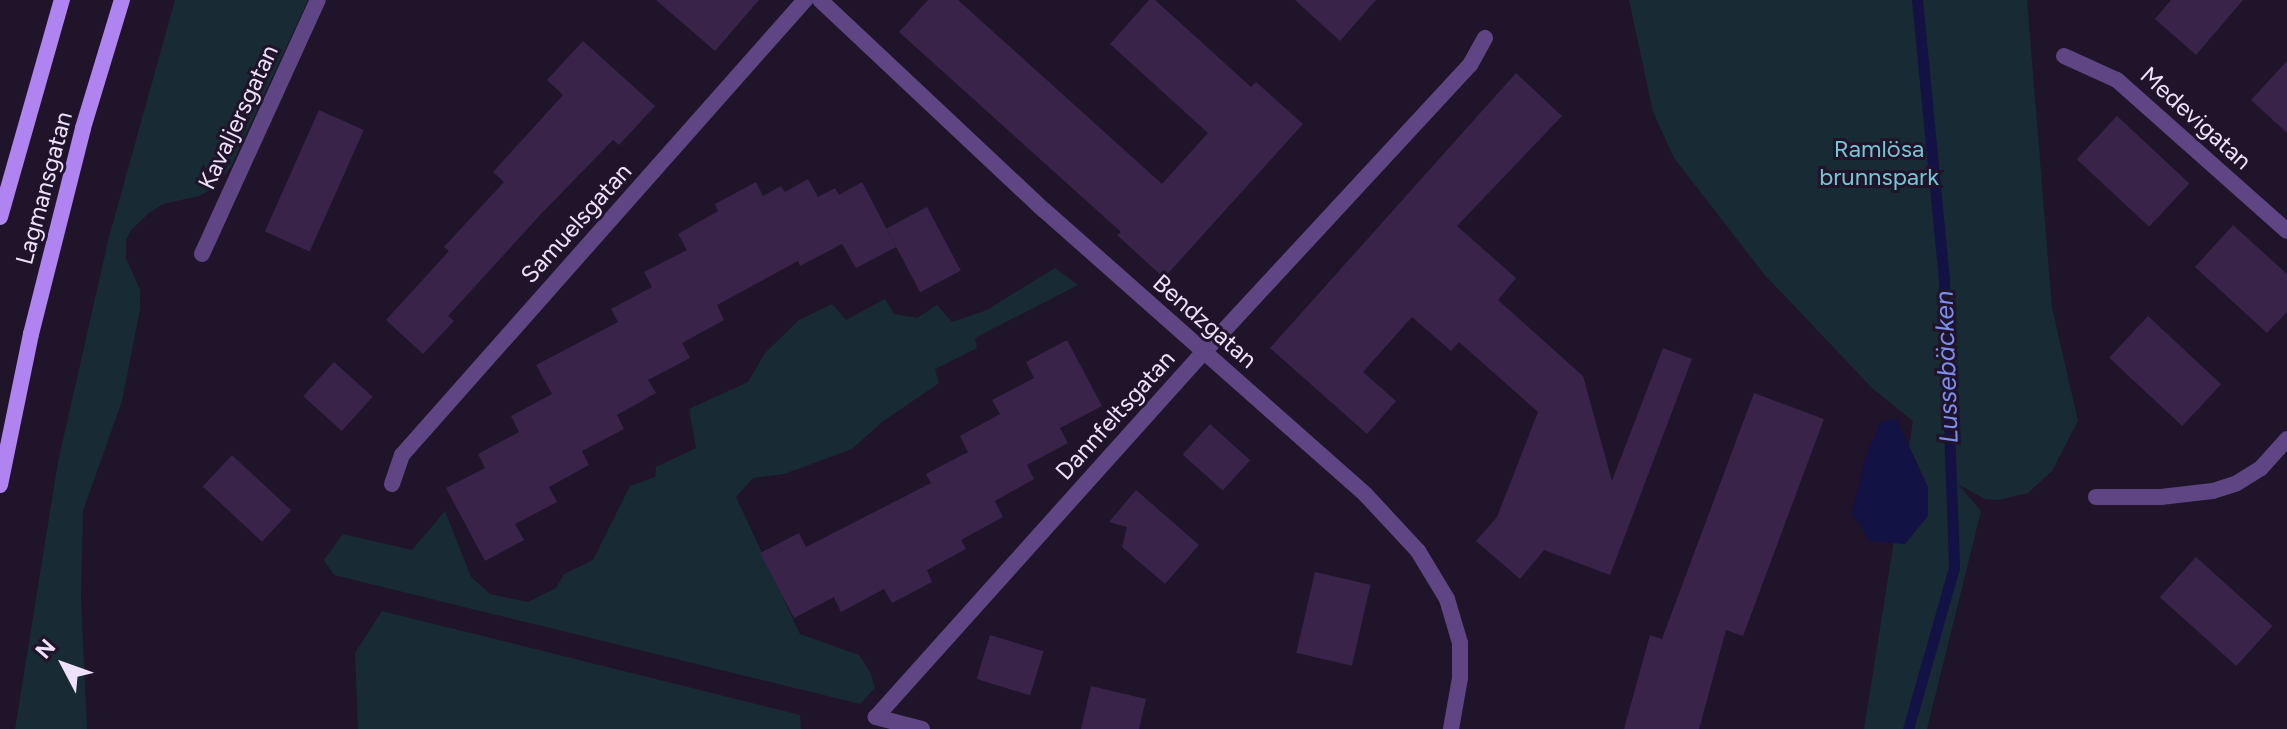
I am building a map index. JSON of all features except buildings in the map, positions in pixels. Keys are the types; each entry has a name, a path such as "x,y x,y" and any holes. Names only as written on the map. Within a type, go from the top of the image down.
{"main road":[{"name":"Lagmansgatan","path":"0,217 62,0"},
{"name":"Lagmansgatan","path":"0,485 38,305 83,128 122,0"}],"street":[{"name":"Kavaljersgatan","path":"202,254 318,0"},
{"name":"Samuelsgatan","path":"392,484 402,455 805,0"},
{"name":"Bendzgatan","path":"820,0 1044,210 1365,494 1395,525 1430,568 1447,599 1460,643 1460,678 1451,729"},
{"name":"Dannfeltsgatan","path":"922,729 876,717 1204,352 1470,65 1485,38"},
{"name":"Medevigatan","path":"2064,56 2117,80 2287,231"},
{"path":"2096,497 2161,497 2213,491 2237,483 2261,468 2287,439"}],"green space":[{"path":"175,0 308,0 231,167 212,189 199,196 163,204 149,213 131,230 126,240 126,258 140,290 140,309 122,401 83,511 81,597 87,729 15,729 58,462 109,237"},
{"name":"Ramlösa brunnspark","path":"1629,0 2027,0 2052,308 2078,421 2052,471 2028,493 1999,500 1985,499 1958,484 1981,511 1927,729 1864,729 1913,421 1872,388 1764,274 1674,158 1653,112"},
{"path":"1055,268 1078,285 975,338 977,348 935,369 939,383 882,422 852,449 784,474 753,478 736,497 800,634 859,655 870,672 875,688 860,704 334,575 324,560 343,534 412,550 445,511 471,577 490,594 528,602 556,588 564,574 593,560 630,486 655,477 656,467 696,448 689,409 748,382 765,353 799,320 832,304 846,320 885,299 894,314 917,318 937,305 952,322 987,310"},
{"path":"382,611 800,715 801,729 358,729 355,653"}],"shaded area":[{"path":"1896,418 1928,487 1928,516 1905,544 1870,541 1852,513 1865,459 1880,423"}],"waterway":[{"name":"Lussebäcken","path":"1908,729 1954,567 1944,280 1917,0"}]}
